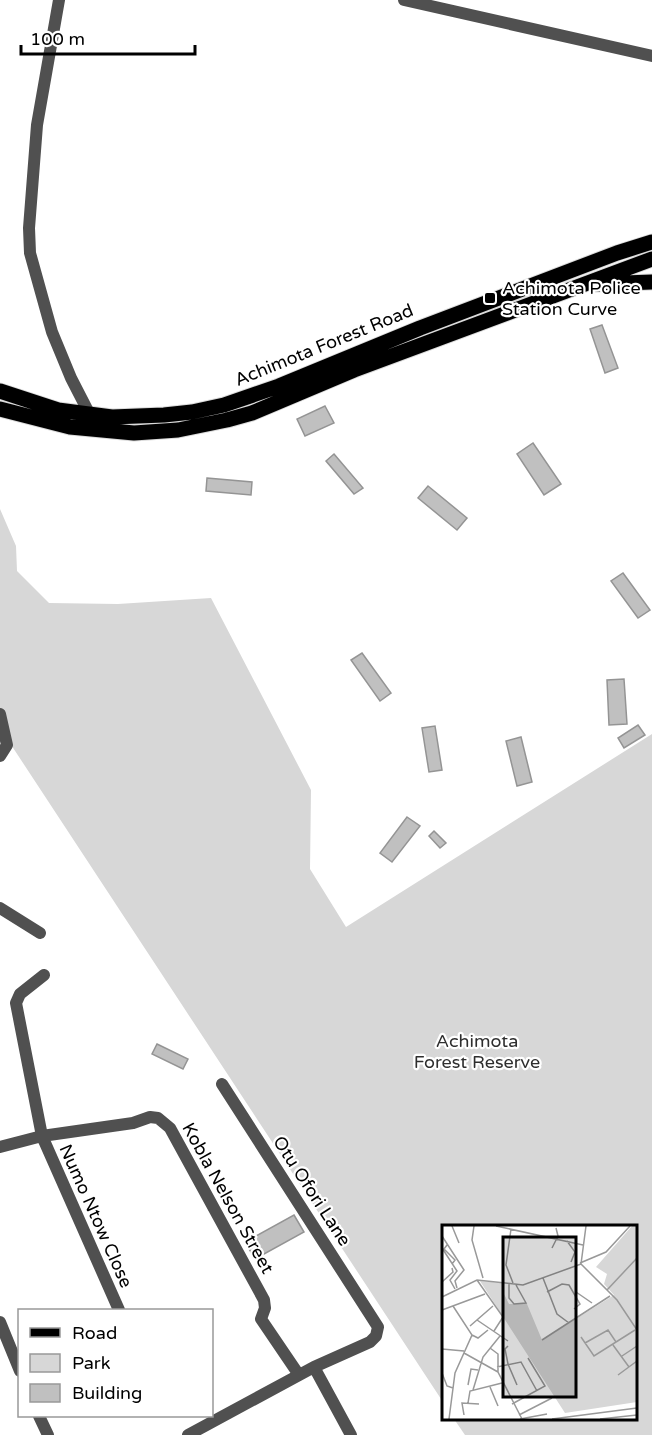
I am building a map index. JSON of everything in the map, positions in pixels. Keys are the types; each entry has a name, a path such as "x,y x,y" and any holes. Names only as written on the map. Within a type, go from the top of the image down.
{"main road":[{"path":"617,253 640,242 652,230"},
{"name":"Achimota Forest Road","path":"0,392 58,410 112,417 164,415 224,405 279,386 420,328 617,253 652,242"},
{"name":"Achimota Forest Road","path":"0,410 70,427 134,433 178,430 226,420 252,413 354,370 652,259"},
{"path":"578,285 652,282"}],"street":[{"path":"59,0 37,125 29,228 30,253 52,332 70,378 90,415"},
{"path":"404,0 652,56"},
{"path":"0,714 7,745 0,756"},
{"path":"0,908 40,933"},
{"name":"Numo Ntow Close","path":"44,975 20,994 16,1003 42,1136 117,1309"},
{"name":"Otu Ofori Lane","path":"222,1084 378,1327 376,1336 370,1342 314,1367"},
{"name":"Kobla Nelson Street","path":"0,1147 42,1136 133,1123 150,1117 158,1118 170,1128 264,1300 265,1308 261,1319 299,1375"},
{"path":"0,1322 18,1366"},
{"path":"189,1435 314,1367 351,1435"},
{"path":"39,1417 48,1435"}],"green space":[{"name":"Achimota Forest Reserve","path":"0,509 16,546 17,571 49,603 118,604 211,598 311,790 310,869 346,927 652,734 652,1435 465,1435 455,1420 637,1420 637,1225 442,1225 442,1400 0,728"}],"building":[{"path":"602,325 618,368 605,373 590,329"},
{"path":"325,406 334,423 305,436 297,419"},
{"path":"533,443 561,484 544,495 517,454"},
{"path":"334,454 363,488 354,494 326,461"},
{"path":"207,478 252,482 251,495 206,491"},
{"path":"428,486 467,518 457,530 418,498"},
{"path":"623,573 650,610 638,618 611,581"},
{"path":"362,653 391,693 380,701 351,660"},
{"path":"624,679 627,724 609,725 607,680"},
{"path":"638,725 645,735 624,748 618,738"},
{"path":"435,726 442,770 429,772 422,728"},
{"path":"521,737 532,782 517,786 506,741"},
{"path":"407,817 420,826 392,862 380,853"},
{"path":"434,831 446,843 440,848 429,836"},
{"path":"157,1044 188,1059 183,1069 152,1054"},
{"path":"294,1215 304,1232 255,1259 245,1242"}],"place":[{"name":"Achimota Police Station Curve","path":"490,298"}]}
